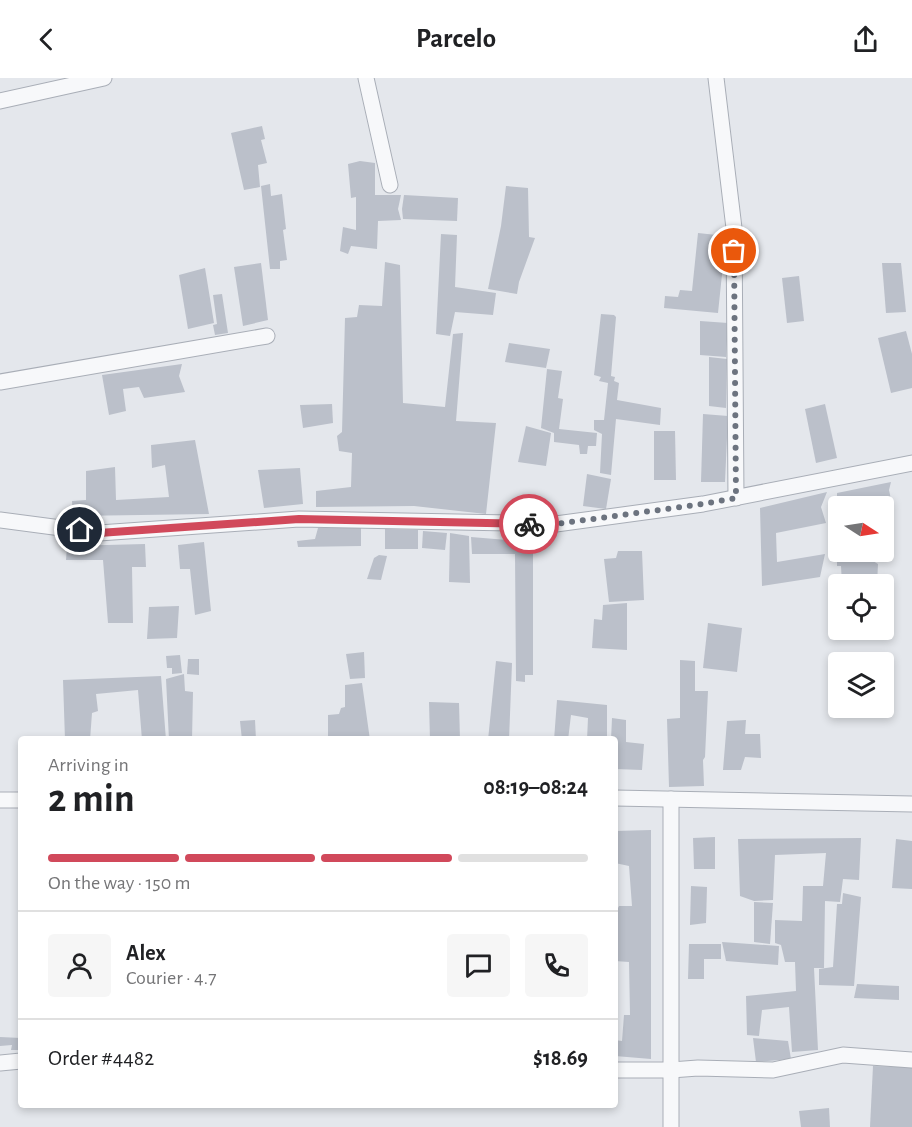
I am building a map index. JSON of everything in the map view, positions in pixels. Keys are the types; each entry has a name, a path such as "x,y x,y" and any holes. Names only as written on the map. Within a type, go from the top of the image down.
{"street":[{"path":"0,101 104,78"},
{"path":"366,78 390,185"},
{"path":"716,78 734,228 736,498"},
{"path":"0,382 267,336"},
{"path":"0,520 99,533 299,519 556,524 703,504 912,463"},
{"path":"618,798 912,804"},
{"path":"671,799 671,1127"},
{"path":"0,800 18,800"},
{"path":"618,1070 698,1068 773,1070 843,1055 912,1060"},
{"path":"0,1063 18,1062"}],"building":[{"path":"262,126 265,139 261,140 267,163 258,165 260,187 244,190 231,133"},
{"path":"360,161 375,163 375,195 401,195 398,209 401,220 378,221 377,249 351,246 348,254 340,251 343,227 356,230 356,197 351,198 348,164"},
{"path":"270,184 271,196 282,194 287,260 280,261 280,269 270,269 261,186"},
{"path":"506,186 528,188 529,237 535,238 517,294 488,289 501,226"},
{"path":"404,195 458,198 457,221 403,219"},
{"path":"698,233 726,236 718,313 664,308 665,296 678,297 680,290 692,291"},
{"path":"441,234 457,235 455,287 496,293 493,315 455,312 450,336 436,334"},
{"path":"385,262 400,265 403,403 445,407 453,334 463,333 456,421 496,423 486,514 414,506 316,507 316,491 351,487 352,453 339,451 337,436 342,432 345,318 357,317 359,305 382,306"},
{"path":"261,263 268,320 243,326 234,267"},
{"path":"882,263 901,263 906,312 886,313"},
{"path":"205,268 214,323 188,329 179,275"},
{"path":"799,276 804,321 787,323 782,278"},
{"path":"222,294 228,333 215,335 213,325 217,324 213,295"},
{"path":"601,314 616,317 611,376 615,377 614,381 619,383 617,400 661,408 660,425 616,419 611,475 600,473 602,434 594,430 594,420 604,420 608,383 599,381 601,377 594,375"},
{"path":"700,321 728,323 726,357 700,355"},
{"path":"906,331 912,354 912,388 891,393 878,338"},
{"path":"509,343 550,349 546,368 505,362"},
{"path":"709,357 727,359 726,408 709,406"},
{"path":"182,364 179,376 185,392 144,398 139,387 123,389 126,411 109,415 102,375"},
{"path":"547,369 562,371 558,398 563,399 559,429 597,433 596,446 588,446 587,454 580,454 579,445 554,442 554,433 541,428"},
{"path":"332,404 333,423 303,428 300,405"},
{"path":"825,404 837,458 816,463 805,409"},
{"path":"703,414 728,416 725,482 701,482"},
{"path":"526,426 551,433 546,466 518,462"},
{"path":"654,431 675,431 676,480 654,480"},
{"path":"195,440 209,514 73,516 72,501 86,500 86,471 115,467 116,500 169,497 165,465 152,468 151,445"},
{"path":"300,468 303,504 264,508 258,470"},
{"path":"587,474 611,479 606,509 583,506"},
{"path":"891,482 890,496 837,496 837,493"},
{"path":"827,492 821,507 826,523 776,533 777,562 825,554 820,577 762,586 760,508"},
{"path":"361,527 361,546 298,547 297,541 315,539 318,528"},
{"path":"385,529 418,530 418,549 385,549"},
{"path":"423,531 447,533 445,550 422,548"},
{"path":"450,533 469,536 470,583 449,582"},
{"path":"471,537 533,542 533,675 525,675 525,682 516,681 515,554 472,554"},
{"path":"204,542 211,611 195,615 190,569 180,569 178,545"},
{"path":"145,544 146,567 132,567 133,623 108,623 103,560 66,560 67,546"},
{"path":"618,551 642,551 644,600 609,602 604,559 616,558"},
{"path":"379,555 387,556 381,580 367,579 374,558"},
{"path":"837,562 875,562 878,564 878,574 841,574 841,566 837,566"},
{"path":"627,603 627,650 592,648 594,619 602,620 603,605"},
{"path":"179,606 177,638 147,639 149,607"},
{"path":"708,623 742,628 737,672 703,668"},
{"path":"364,652 365,678 350,679 346,654"},
{"path":"180,655 182,673 172,674 172,668 167,668 166,656"},
{"path":"188,659 199,659 199,675 187,674"},
{"path":"680,660 695,661 695,691 708,691 703,760 704,786 669,787 667,719 680,718"},
{"path":"496,661 512,663 509,736 488,736"},
{"path":"184,674 185,691 193,692 192,736 169,736 166,679"},
{"path":"161,676 166,736 142,736 138,690 96,694 98,711 92,713 90,736 65,736 63,680"},
{"path":"362,683 369,736 328,736 328,715 339,714 341,708 345,707 345,685"},
{"path":"557,700 607,705 607,736 587,736 588,718 571,715 568,736 554,736"},
{"path":"429,702 459,703 460,736 430,736"},
{"path":"612,718 626,720 626,742 644,744 642,770 618,769 618,736 611,736"},
{"path":"255,720 256,736 242,736 240,721"},
{"path":"746,720 745,734 760,734 761,758 745,757 741,770 723,770 727,721"},
{"path":"651,830 651,1059 618,1056 618,1040 622,1041 624,1015 630,1015 629,962 618,961 618,908 619,906 632,906 629,866 618,864 618,831"},
{"path":"715,837 715,869 694,869 693,838"},
{"path":"861,838 859,880 843,879 840,902 825,901 824,968 814,968 818,1050 792,1052 789,1007 762,1010 759,1036 747,1035 746,996 796,991 795,962 785,962 781,945 775,943 775,920 802,921 803,886 823,886 826,853 775,855 773,900 754,901 740,896 738,839"},
{"path":"896,839 912,841 912,889 892,888"},
{"path":"691,886 707,887 706,923 690,925"},
{"path":"843,893 861,897 854,986 819,985 819,969 833,967 837,904 842,904"},
{"path":"754,902 773,903 770,944 754,942"},
{"path":"722,942 779,946 778,965 726,961"},
{"path":"689,944 721,944 721,959 704,959 704,979 688,979"},
{"path":"857,984 899,986 899,1000 854,998"},
{"path":"0,1037 18,1038 18,1050 11,1050 12,1045 0,1046"},
{"path":"753,1038 788,1041 791,1059 756,1062"},
{"path":"873,1066 912,1067 912,1127 870,1127"},
{"path":"829,1108 830,1127 801,1127 799,1111"}],"way so far":[{"path":"529,524 556,524 736,498 734,251"}],"route":[{"path":"80,530 99,533 299,519 529,524"}]}
